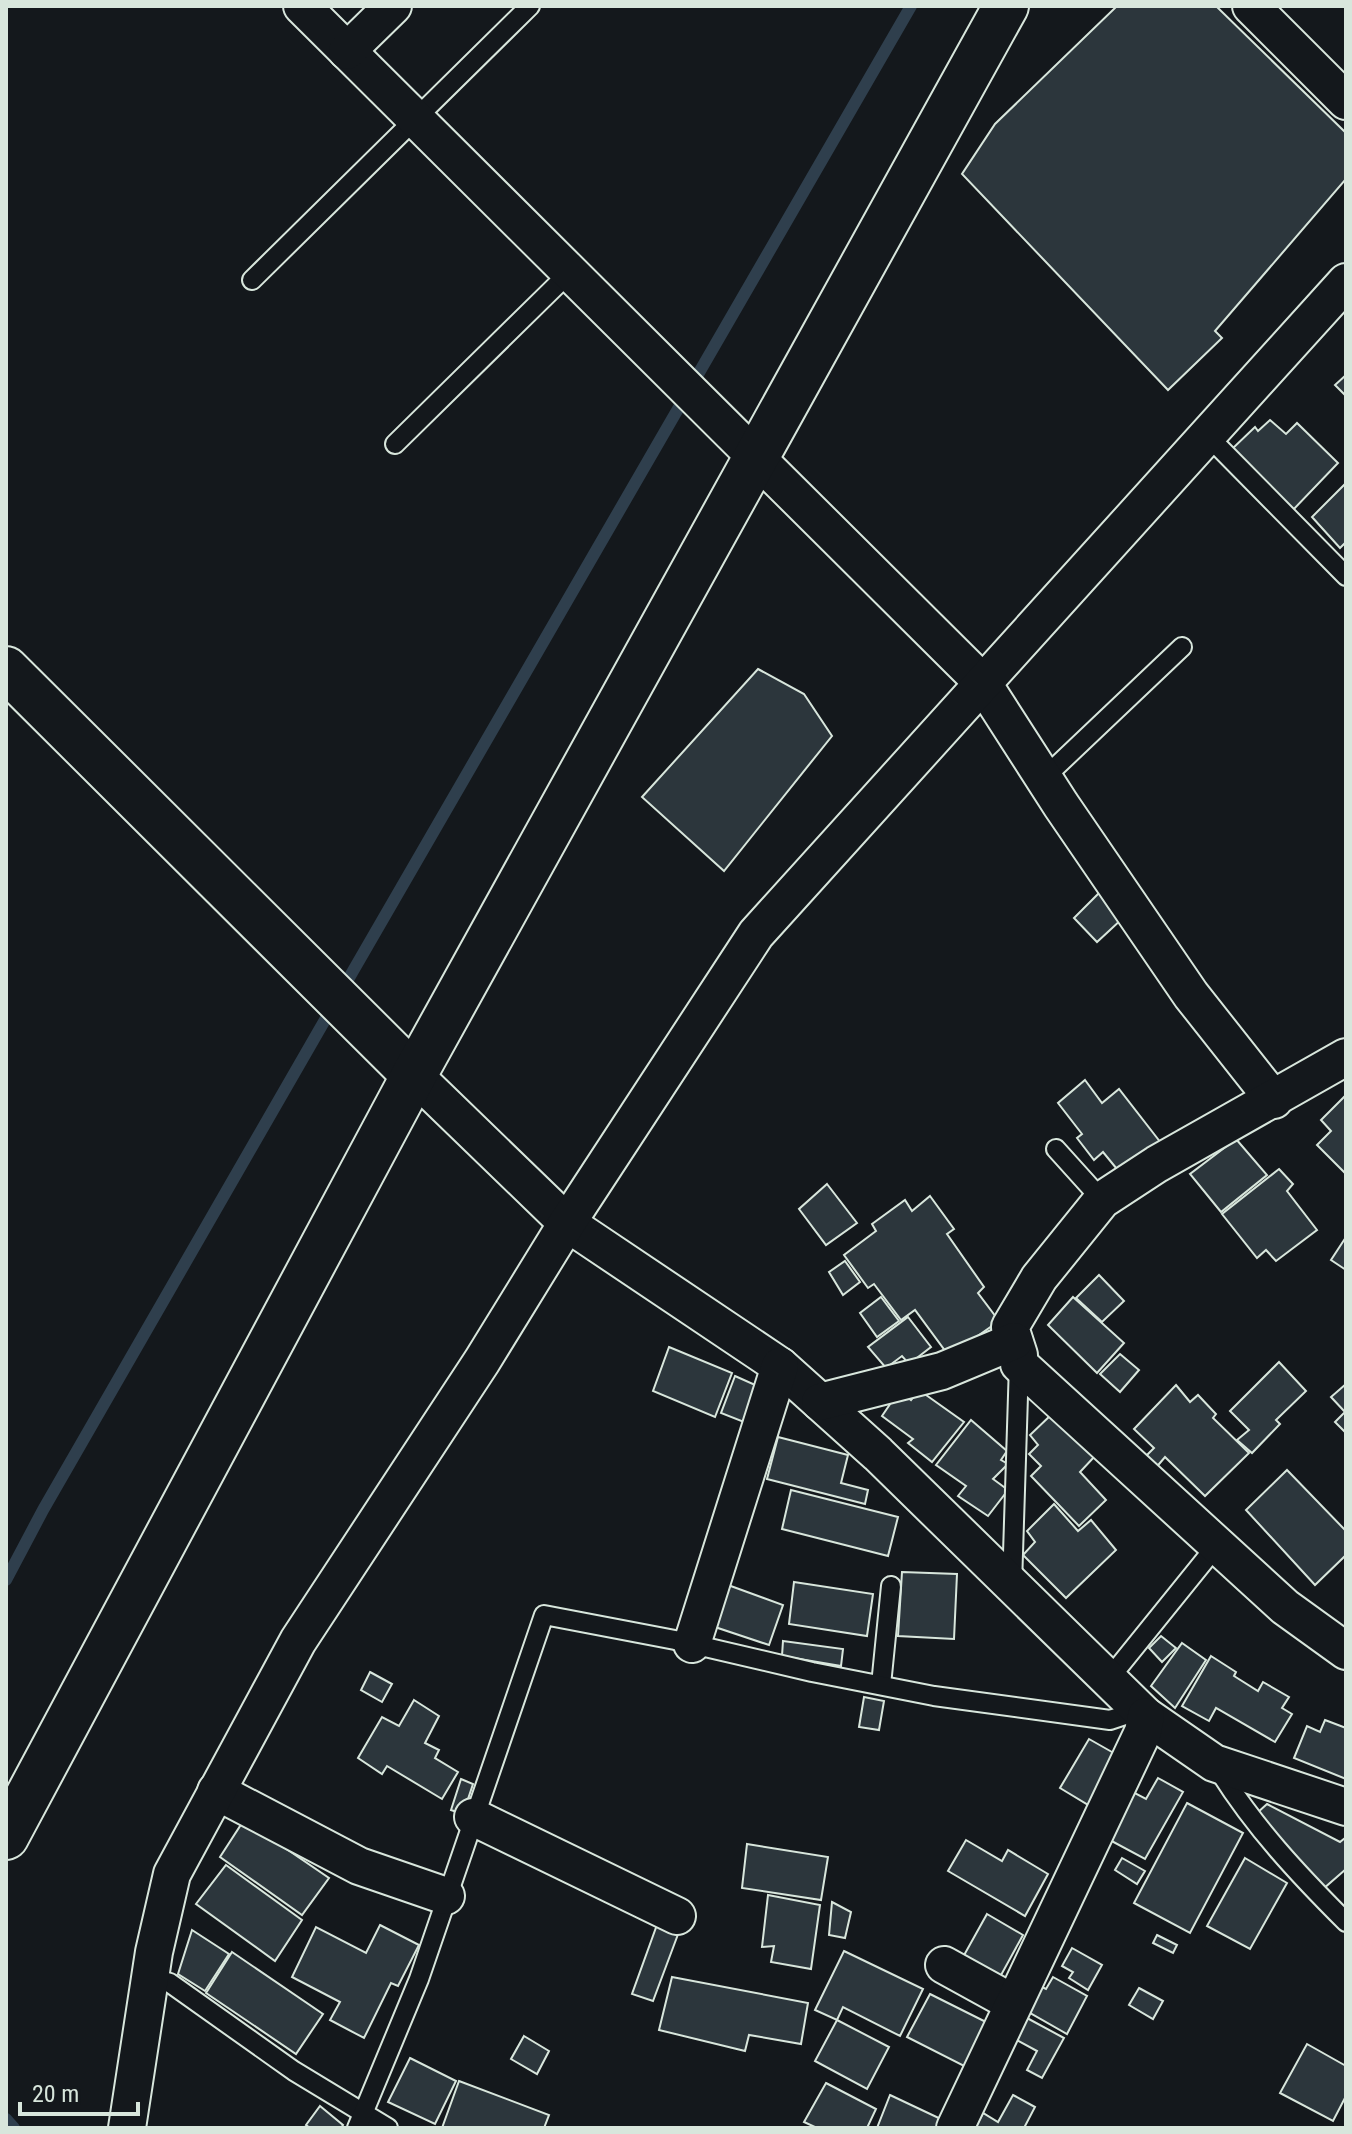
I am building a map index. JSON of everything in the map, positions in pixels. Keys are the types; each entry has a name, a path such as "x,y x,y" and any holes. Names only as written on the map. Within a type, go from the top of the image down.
{"street":[{"path":"302,6 982,682 1191,995 1274,1100"},
{"path":"347,51 393,6"},
{"path":"6,1837 414,1075 1006,6"},
{"path":"1251,6 1346,101"},
{"path":"127,2128 149,1977 172,1874 298,1641 756,934 1346,282"},
{"path":"6,669 358,1020 567,1223 780,1366 1143,1713 1214,1763 1346,1807"},
{"path":"1345,1060 1157,1164 1102,1200 1039,1278 1010,1327 1016,1352 1285,1607 1346,1651"},
{"path":"820,1402 1016,1352"},
{"path":"692,1644 780,1366"},
{"path":"955,2128 1143,1732 1143,1713"},
{"path":"216,1791 359,1866 446,1896"},
{"path":"473,1817 677,1916"},
{"path":"944,1965 1013,2003"}],"lane":[{"path":"252,280 530,6"},
{"path":"395,444 569,273"},
{"path":"1208,436 1346,576"},
{"path":"1044,778 1182,647"},
{"path":"1056,1149 1102,1200"},
{"path":"1012,1585 1016,1352"},
{"path":"1108,1680 1217,1545"},
{"path":"881,1685 891,1586"},
{"path":"360,2120 419,1979 544,1615 934,1696 1110,1720 1143,1713"},
{"path":"1214,1763 1242,1807 1289,1865 1346,1922"},
{"path":"149,1977 170,1983 360,2120 388,2128"}],"building":[{"path":"1117,6 1216,6 1346,133 1346,179 1215,331 1222,338 1168,390 962,174 995,124"},
{"path":"1346,375 1346,396 1335,385"},
{"path":"1270,420 1286,434 1297,423 1338,463 1292,511 1232,449 1255,427 1258,431"},
{"path":"1346,483 1346,542 1340,548 1312,517"},
{"path":"758,669 804,694 832,736 724,871 642,797"},
{"path":"1099,893 1123,918 1097,942 1074,918"},
{"path":"1085,1080 1102,1103 1119,1089 1161,1143 1121,1174 1103,1152 1094,1160 1077,1138 1082,1134 1058,1103"},
{"path":"1346,1095 1346,1174 1317,1145 1331,1131 1321,1120"},
{"path":"1236,1139 1267,1175 1221,1212 1190,1174"},
{"path":"1279,1169 1293,1184 1287,1191 1317,1230 1276,1261 1266,1250 1257,1258 1222,1214"},
{"path":"827,1184 857,1223 826,1245 799,1209"},
{"path":"930,1196 954,1229 947,1234 984,1287 978,1293 999,1321 949,1356 915,1310 901,1320 874,1284 868,1288 844,1255 876,1231 872,1224 905,1200 912,1211"},
{"path":"1346,1237 1346,1270 1331,1260"},
{"path":"845,1261 860,1282 843,1295 829,1272"},
{"path":"1099,1275 1124,1301 1102,1322 1076,1298"},
{"path":"881,1297 899,1321 877,1337 860,1313"},
{"path":"1073,1297 1124,1343 1097,1373 1048,1325"},
{"path":"908,1317 931,1347 909,1364 902,1356 886,1368 868,1347"},
{"path":"669,1347 732,1373 715,1417 653,1391"},
{"path":"1120,1354 1139,1370 1120,1392 1100,1374"},
{"path":"1279,1362 1306,1391 1276,1420 1280,1424 1252,1453 1237,1440 1249,1430 1230,1411"},
{"path":"735,1376 762,1388 749,1424 721,1413"},
{"path":"1346,1384 1346,1433 1335,1422 1345,1412 1331,1397"},
{"path":"1176,1385 1190,1402 1198,1395 1216,1414 1213,1418 1249,1453 1205,1496 1165,1457 1154,1470 1142,1460 1154,1448 1134,1429"},
{"path":"919,1390 964,1422 932,1462 908,1443 913,1439 882,1416 899,1391 911,1400"},
{"path":"1052,1414 1095,1456 1080,1472 1106,1500 1079,1526 1031,1476 1041,1466 1029,1454 1038,1445 1030,1435"},
{"path":"971,1420 1007,1451 1001,1460 1008,1464 993,1479 1008,1490 988,1516 958,1496 966,1486 936,1465"},
{"path":"778,1437 848,1455 841,1483 868,1490 865,1504 767,1479"},
{"path":"1287,1470 1346,1531 1346,1555 1315,1585 1246,1510"},
{"path":"791,1490 898,1517 888,1556 782,1529"},
{"path":"1054,1504 1078,1531 1091,1520 1116,1550 1066,1598 1023,1555 1035,1542 1027,1531"},
{"path":"902,1572 957,1574 954,1639 898,1636"},
{"path":"794,1582 873,1594 867,1636 789,1624"},
{"path":"728,1585 783,1605 769,1645 715,1627"},
{"path":"1161,1636 1176,1648 1162,1662 1149,1648"},
{"path":"783,1641 843,1649 841,1666 782,1656"},
{"path":"1182,1643 1206,1660 1175,1708 1151,1686"},
{"path":"1211,1656 1258,1691 1263,1682 1289,1697 1282,1708 1292,1714 1275,1742 1216,1708 1209,1721 1182,1706"},
{"path":"370,1672 392,1684 382,1702 361,1690"},
{"path":"864,1697 884,1701 879,1730 859,1727"},
{"path":"414,1700 439,1716 425,1743 439,1750 435,1758 458,1772 442,1799 387,1766 382,1774 358,1758 382,1717 399,1726"},
{"path":"1325,1720 1346,1728 1346,1779 1294,1758 1307,1726 1320,1732"},
{"path":"1089,1739 1119,1756 1090,1806 1060,1788"},
{"path":"1158,1778 1183,1792 1145,1859 1106,1838 1131,1791 1146,1799"},
{"path":"461,1779 473,1784 463,1814 451,1810"},
{"path":"1187,1803 1243,1833 1190,1933 1134,1903"},
{"path":"1267,1804 1340,1842 1345,1838 1346,1869 1323,1889 1257,1813"},
{"path":"244,1820 329,1878 302,1915 220,1857"},
{"path":"966,1840 1002,1861 1008,1850 1048,1874 1025,1916 948,1871"},
{"path":"747,1844 828,1857 821,1900 742,1888"},
{"path":"1122,1858 1145,1871 1137,1884 1115,1870"},
{"path":"1245,1858 1287,1883 1250,1949 1207,1926"},
{"path":"226,1865 302,1920 275,1961 196,1904"},
{"path":"768,1895 820,1905 811,1969 771,1962 774,1946 762,1947"},
{"path":"832,1902 851,1912 845,1938 829,1935"},
{"path":"987,1914 1023,1935 1000,1977 963,1957"},
{"path":"658,1922 680,1929 653,2001 632,1994"},
{"path":"380,1925 419,1945 398,1986 391,1983 364,2038 330,2020 340,2002 292,1977 316,1927 366,1953"},
{"path":"192,1930 229,1954 205,1991 178,1974"},
{"path":"1157,1935 1177,1945 1173,1953 1153,1943"},
{"path":"1072,1948 1102,1965 1088,1990 1069,1978 1073,1972 1062,1966"},
{"path":"844,1951 923,1989 900,2036 843,2007 837,2020 815,2010"},
{"path":"232,1952 323,2014 296,2054 206,1993"},
{"path":"672,1977 808,2003 801,2044 749,2035 745,2051 659,2030"},
{"path":"1053,1977 1087,1996 1067,2034 1025,2010 1038,1985 1046,1989"},
{"path":"1139,1988 1163,2001 1153,2019 1129,2005"},
{"path":"930,1994 988,2023 966,2067 907,2037"},
{"path":"1027,2018 1064,2038 1042,2078 1027,2070 1037,2051 1015,2039"},
{"path":"837,2020 889,2047 867,2089 815,2061"},
{"path":"524,2036 549,2051 537,2074 511,2059"},
{"path":"1307,2044 1346,2066 1346,2096 1333,2121 1280,2093"},
{"path":"410,2058 456,2081 435,2124 388,2102"},
{"path":"459,2081 549,2115 544,2128 442,2128"},
{"path":"826,2083 876,2109 867,2128 817,2128 804,2122"},
{"path":"890,2095 943,2120 939,2128 877,2128"},
{"path":"1013,2095 1035,2107 1024,2128 975,2128 983,2113 998,2122"},
{"path":"320,2106 343,2125 341,2128 310,2128 306,2125"}],"waterway":[{"path":"342,990 911,6"},
{"path":"6,1580 43,1510 333,1006"},
{"path":"6,2119 14,2128"}]}
